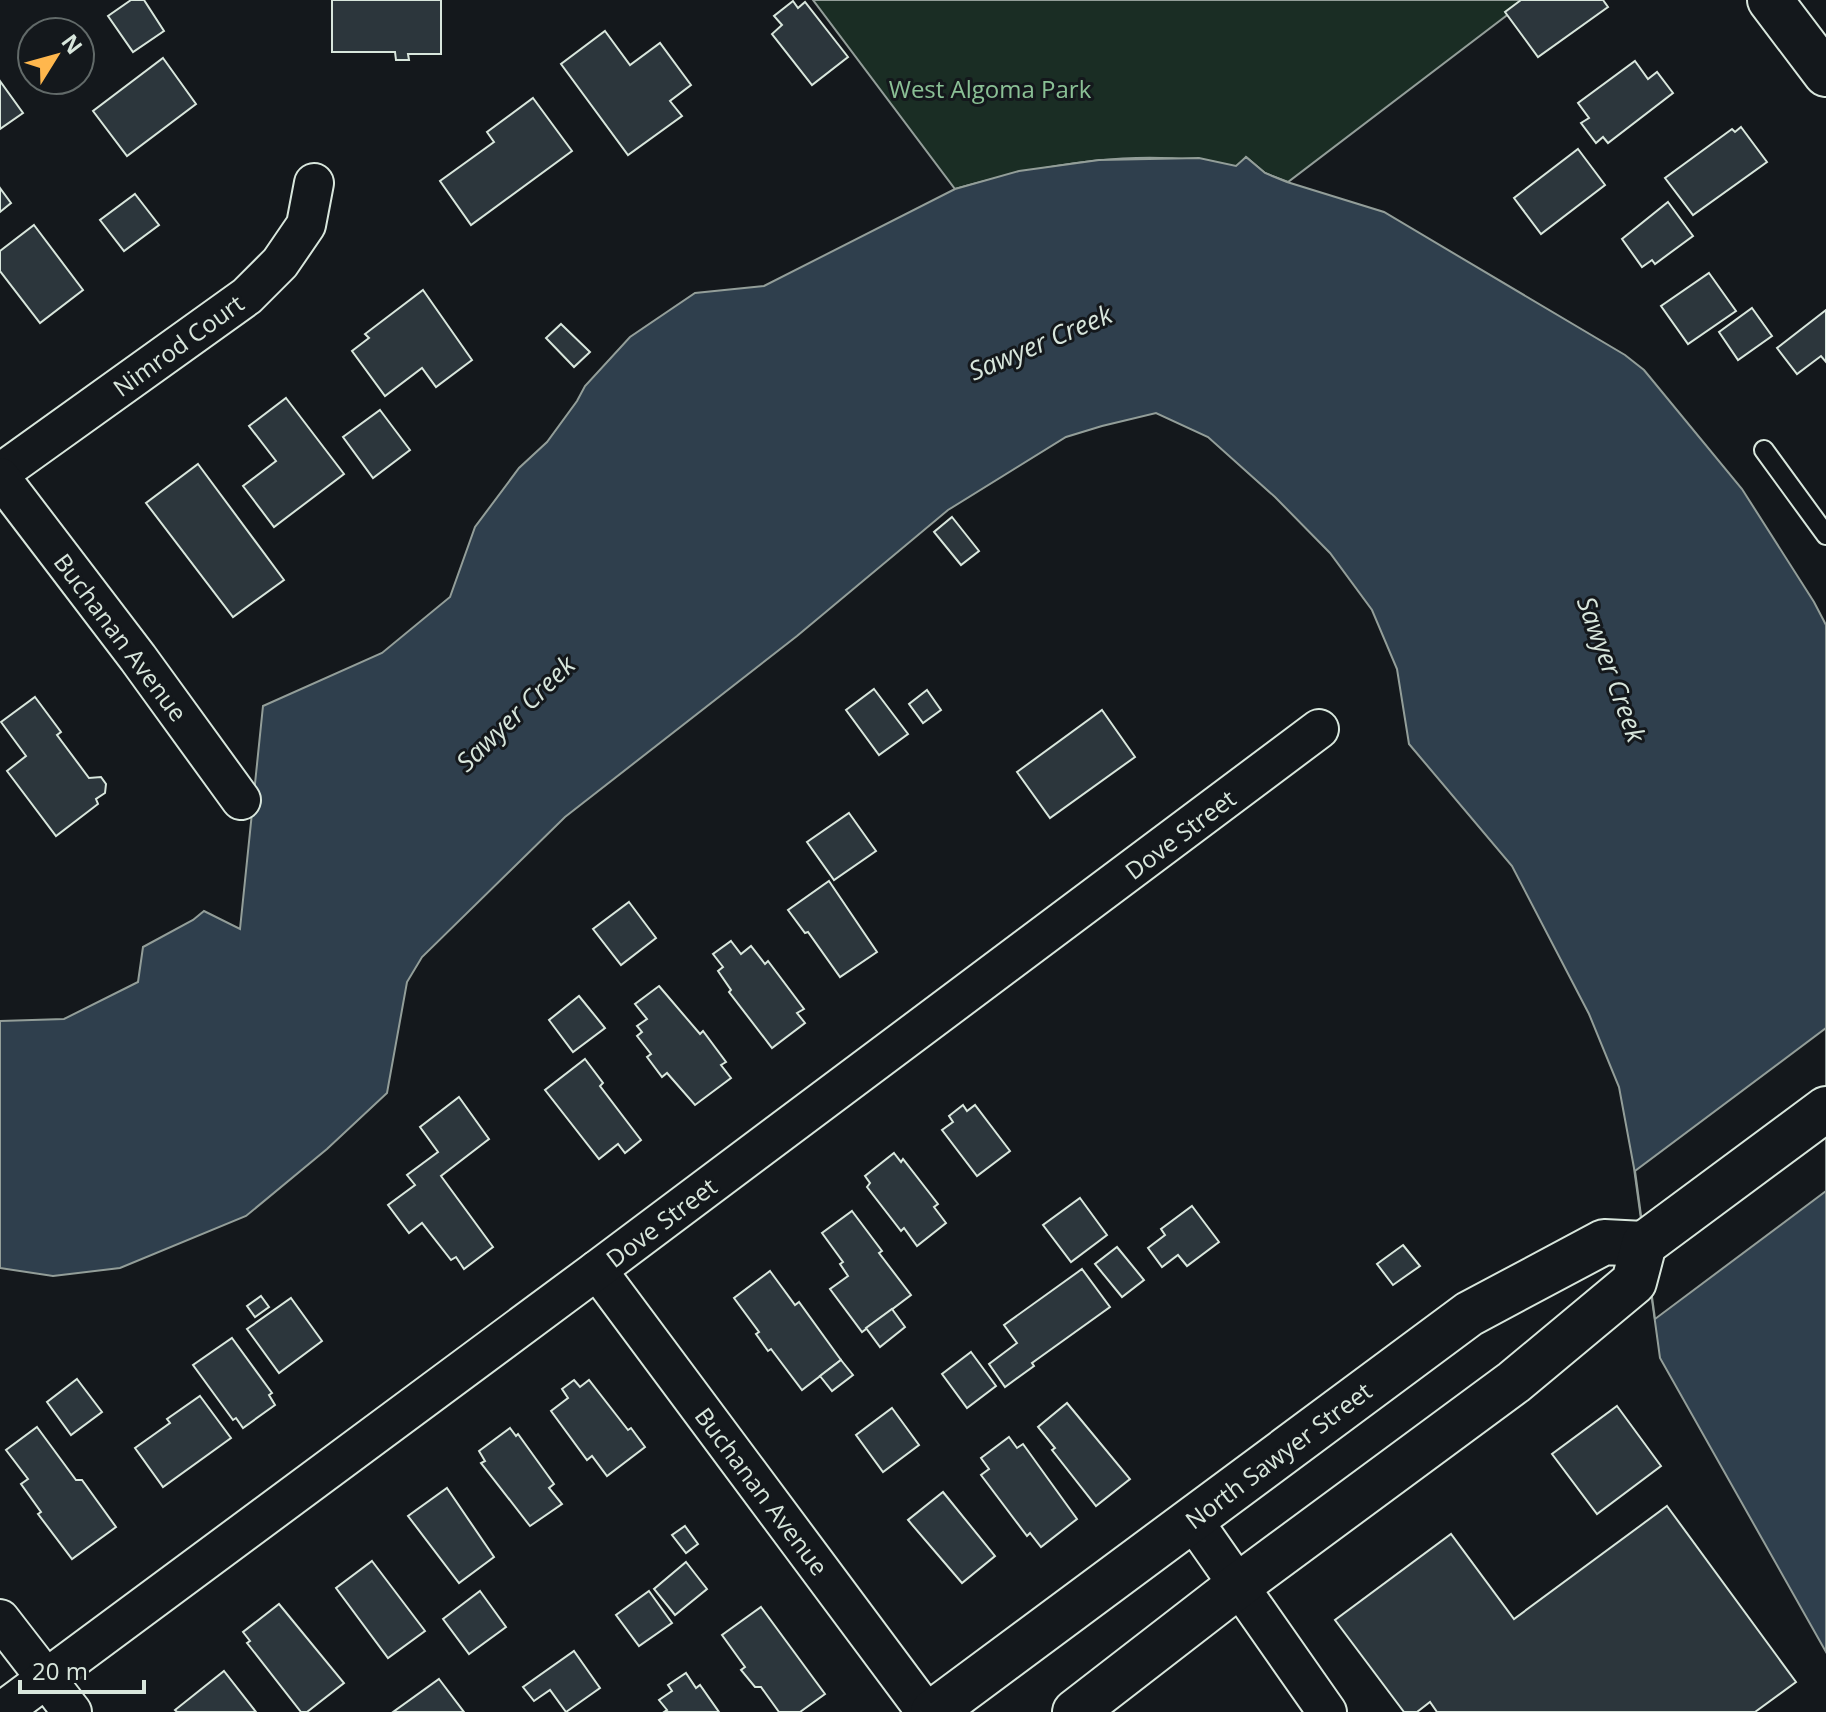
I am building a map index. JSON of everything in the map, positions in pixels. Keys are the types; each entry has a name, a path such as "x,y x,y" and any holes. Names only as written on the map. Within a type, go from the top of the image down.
{"street":[{"path":"1770,0 1826,74"},
{"name":"Nimrod Court","path":"0,475 247,296 280,263 306,225 314,183"},
{"name":"Buchanan Avenue","path":"0,475 241,800"},
{"name":"Dove Street","path":"1,1712 1319,729"},
{"path":"1075,1712 1239,1585 1514,1382 1634,1282 1644,1244 1826,1109"},
{"name":"North Sawyer Street","path":"933,1712 1469,1314 1604,1242 1644,1244"},
{"name":"Buchanan Avenue","path":"597,1270 926,1712"},
{"path":"1192,1519 1327,1712"},
{"path":"0,1619 72,1712"}],"lane":[{"path":"1764,450 1826,535"}],"green space":[{"name":"West Algoma Park","path":"813,0 1527,0 1288,182 1265,173 1246,157 1237,167 1202,161 1131,158 1024,172 955,189"}],"water":[{"name":"Sawyer Creek","path":"1246,157 1265,173 1287,182 1384,212 1625,355 1644,370 1742,489 1826,625 1826,1652 1660,1358 1634,1168 1619,1087 1589,1014 1512,866 1409,744 1397,669 1372,610 1330,553 1275,497 1208,437 1156,413 1066,437 948,510 797,636 565,817 422,957 407,982 387,1093 327,1149 246,1216 120,1268 53,1276 0,1268 0,1021 64,1019 138,982 143,947 204,911 240,929 263,706 382,653 450,597 475,527 519,468 547,442 585,386 630,337 695,293 764,286 955,189 1019,171 1099,160 1199,158 1236,166"}],"pier":[{"path":"1826,1028 1826,1191 1655,1319 1635,1171"}],"building":[{"path":"131,0 144,0 164,31 133,52 108,16"},
{"path":"332,0 441,0 441,54 408,54 409,60 396,60 395,52 332,52"},
{"path":"1521,0 1603,0 1608,7 1538,57 1505,12"},
{"path":"793,1 798,8 805,2 848,57 812,85 772,34 782,25 774,16"},
{"path":"605,31 630,65 660,43 691,85 670,101 682,116 628,155 561,64"},
{"path":"163,58 196,104 127,156 93,111"},
{"path":"1635,61 1648,79 1657,72 1673,93 1608,143 1603,137 1596,143 1581,123 1589,118 1578,103"},
{"path":"0,81 23,113 0,129"},
{"path":"533,98 572,151 471,225 440,181 494,142 487,132"},
{"path":"1741,127 1767,162 1693,215 1665,178 1732,129 1735,132"},
{"path":"1578,149 1605,185 1541,234 1514,198"},
{"path":"0,188 11,203 0,212"},
{"path":"135,194 159,225 124,251 100,220"},
{"path":"1668,202 1693,236 1655,264 1652,260 1642,267 1622,239"},
{"path":"34,225 83,290 40,323 0,271 0,251"},
{"path":"1709,273 1736,311 1688,344 1661,306"},
{"path":"423,290 472,360 436,387 422,368 385,396 352,351 369,338 365,334"},
{"path":"1752,308 1772,336 1738,360 1719,332"},
{"path":"1826,310 1826,362 1821,356 1797,374 1777,348"},
{"path":"561,324 590,352 574,367 546,338"},
{"path":"286,398 344,474 274,527 243,486 276,461 249,426"},
{"path":"380,410 410,450 373,478 343,437"},
{"path":"198,464 284,580 233,617 146,503"},
{"path":"952,517 979,551 961,565 934,532"},
{"path":"874,689 908,734 879,755 846,710"},
{"path":"927,690 941,710 923,723 909,704"},
{"path":"35,697 61,732 57,735 89,778 101,777 106,784 105,793 96,799 98,804 56,836 7,771 26,756 1,722"},
{"path":"1102,710 1135,757 1050,818 1017,772"},
{"path":"849,813 876,851 834,880 807,842"},
{"path":"829,881 877,952 840,977 788,910"},
{"path":"629,902 656,938 621,965 593,929"},
{"path":"731,941 741,954 751,946 765,964 768,961 804,1009 797,1013 805,1023 772,1048 729,992 731,990 718,971 723,967 713,954"},
{"path":"659,986 700,1034 703,1031 726,1062 721,1065 731,1078 695,1105 667,1073 662,1077 647,1057 651,1054 637,1036 642,1032 637,1026 647,1019 635,1004"},
{"path":"579,996 605,1028 573,1052 549,1020"},
{"path":"585,1059 603,1083 600,1086 641,1140 625,1153 618,1144 599,1159 545,1090"},
{"path":"459,1097 489,1139 441,1176 493,1247 464,1269 456,1257 451,1260 422,1223 409,1233 388,1205 415,1185 407,1175 438,1152 420,1127"},
{"path":"963,1105 967,1111 975,1105 1010,1151 977,1176 942,1130 953,1122 949,1116"},
{"path":"894,1153 901,1162 903,1159 938,1204 934,1207 946,1223 917,1246 904,1228 901,1231 867,1187 870,1183 865,1176"},
{"path":"1080,1198 1107,1235 1071,1262 1043,1225"},
{"path":"1192,1206 1219,1242 1187,1266 1178,1255 1162,1267 1148,1248 1165,1235 1161,1229"},
{"path":"852,1211 911,1295 862,1332 830,1289 848,1276 840,1264 843,1262 822,1233"},
{"path":"1403,1245 1420,1266 1393,1285 1377,1264"},
{"path":"1117,1247 1144,1280 1122,1297 1095,1264"},
{"path":"1082,1269 1110,1307 1032,1363 1034,1366 1005,1387 989,1364 1017,1343 1004,1325"},
{"path":"770,1271 795,1305 799,1302 841,1360 802,1390 771,1349 768,1351 756,1334 759,1332 734,1298"},
{"path":"261,1296 269,1307 255,1317 247,1306"},
{"path":"291,1298 322,1341 279,1373 247,1329"},
{"path":"892,1309 905,1327 880,1347 866,1328"},
{"path":"232,1338 272,1393 269,1395 275,1405 243,1428 236,1418 233,1420 193,1365"},
{"path":"971,1352 996,1386 967,1408 942,1374"},
{"path":"841,1360 853,1375 832,1391 820,1376"},
{"path":"77,1379 102,1412 71,1435 47,1402"},
{"path":"574,1380 580,1387 589,1380 645,1447 607,1476 592,1456 587,1460 551,1411 568,1398 562,1389"},
{"path":"200,1396 231,1438 163,1487 135,1448 170,1423 167,1419"},
{"path":"1067,1403 1130,1479 1096,1506 1038,1427"},
{"path":"1617,1406 1661,1466 1597,1514 1552,1454"},
{"path":"892,1408 919,1445 883,1472 856,1435"},
{"path":"37,1427 76,1480 82,1480 116,1527 72,1559 38,1514 41,1512 21,1484 28,1479 6,1450"},
{"path":"510,1428 516,1436 518,1434 554,1484 549,1488 562,1504 530,1526 481,1463 485,1461 479,1451"},
{"path":"1009,1437 1017,1448 1023,1444 1077,1519 1041,1547 1030,1533 1027,1536 981,1475 989,1469 981,1458"},
{"path":"447,1488 494,1557 459,1583 408,1516"},
{"path":"943,1492 995,1556 962,1583 908,1520"},
{"path":"1667,1506 1796,1682 1755,1712 1437,1712 1430,1702 1417,1712 1404,1712 1335,1620 1451,1534 1514,1619"},
{"path":"685,1526 698,1544 686,1553 672,1535"},
{"path":"372,1561 425,1631 388,1658 336,1588"},
{"path":"686,1562 707,1589 675,1615 654,1589"},
{"path":"480,1591 506,1627 469,1654 443,1619"},
{"path":"649,1591 672,1623 639,1646 616,1615"},
{"path":"279,1604 344,1683 307,1712 301,1712 247,1643 250,1641 243,1632"},
{"path":"761,1607 825,1694 800,1712 779,1712 761,1687 755,1687 741,1670 745,1667 722,1635"},
{"path":"574,1651 600,1688 566,1712 550,1690 534,1701 523,1687"},
{"path":"224,1671 256,1712 175,1710"},
{"path":"686,1673 696,1688 700,1685 719,1712 664,1712 667,1710 659,1700 672,1691 668,1685"},
{"path":"439,1679 464,1712 393,1712"}]}
